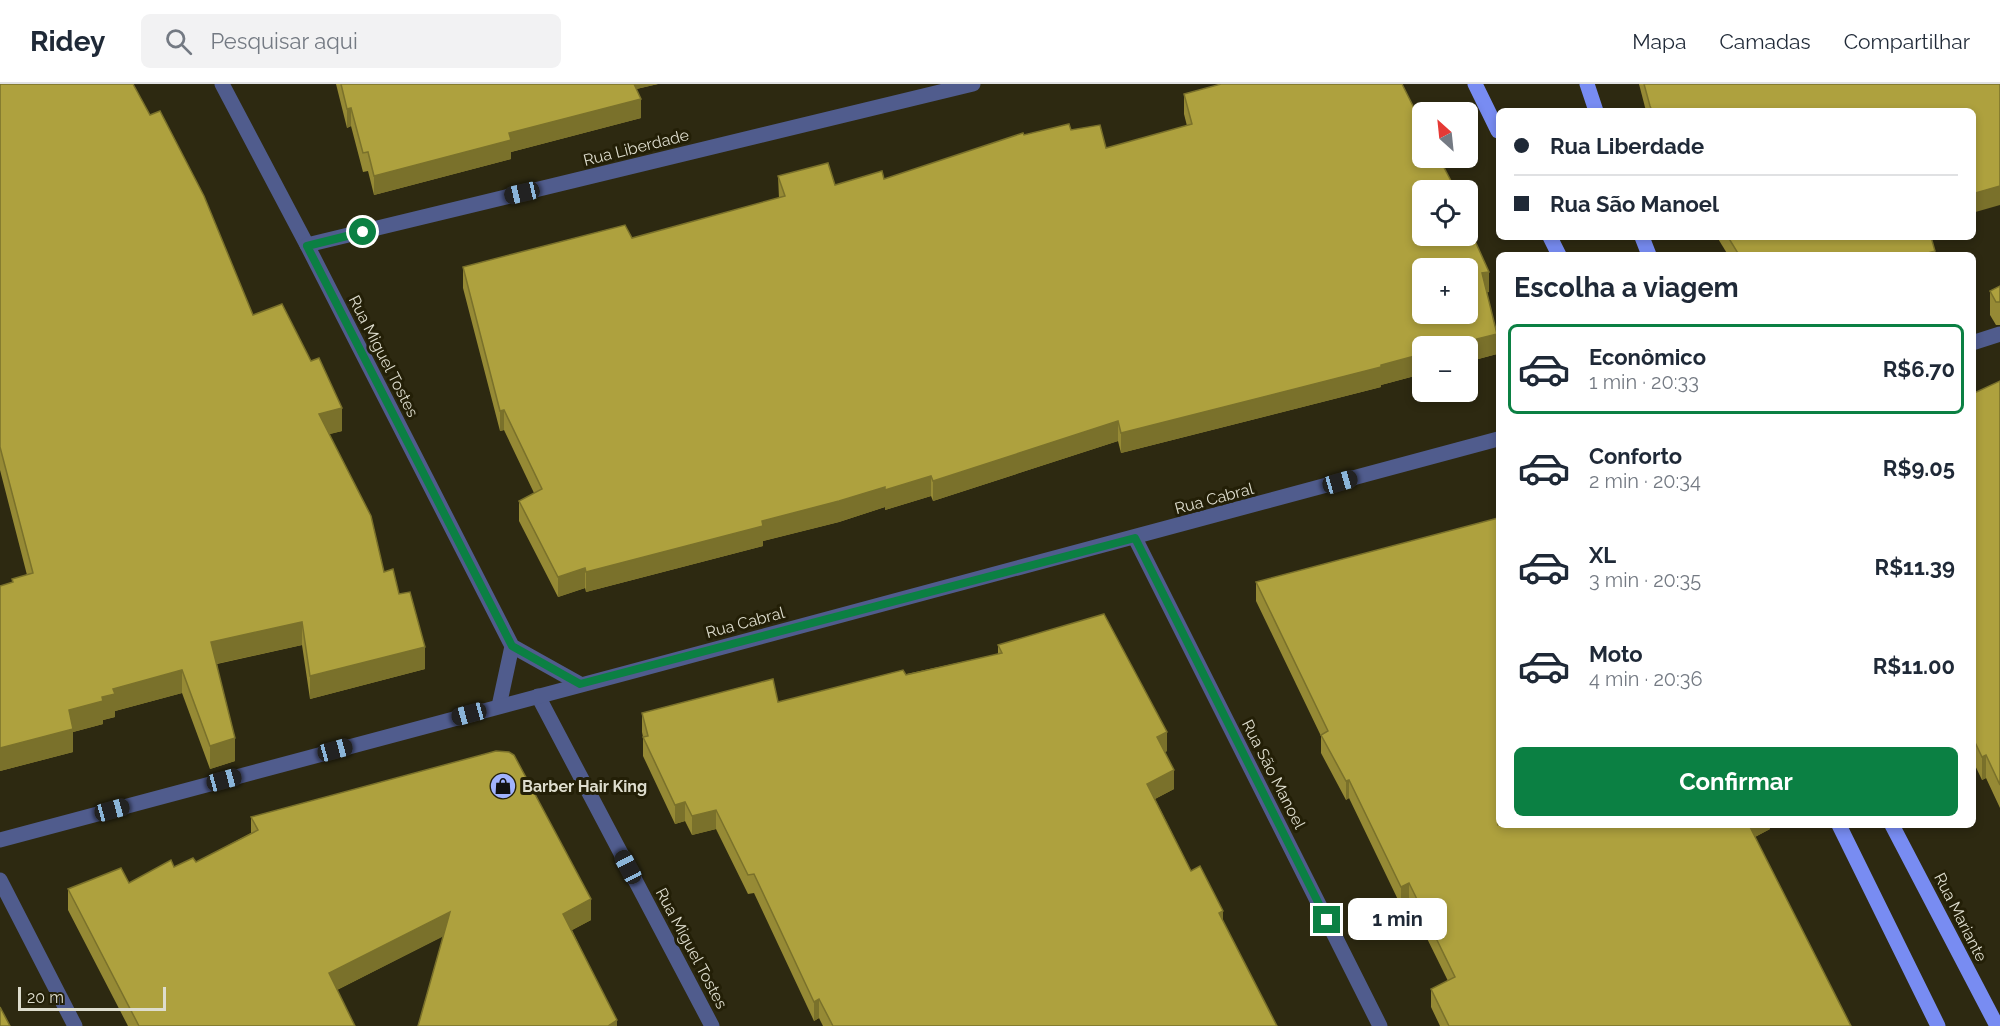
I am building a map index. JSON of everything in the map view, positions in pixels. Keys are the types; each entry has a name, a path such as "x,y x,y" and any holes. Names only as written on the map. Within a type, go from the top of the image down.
{"main road":[{"path":"1475,84 1496,127"},
{"path":"1587,84 1595,108"},
{"path":"1840,828 1938,1026"},
{"name":"Rua Mariante","path":"1894,828 1997,1026"}],"street":[{"name":"Rua Miguel Tostes","path":"222,84 512,646"},
{"name":"Rua Liberdade","path":"307,246 974,84"},
{"path":"1976,342 2000,334"},
{"name":"Rua Cabral","path":"0,840 1496,440"},
{"name":"Rua São Manoel","path":"1135,538 1380,1026"},
{"path":"499,706 512,646 580,684"},
{"name":"Rua Miguel Tostes","path":"538,696 712,1026"},
{"path":"0,880 75,1026"}],"building":[{"path":"0,84 133,84 150,115 160,111 204,196 253,315 282,304 311,361 319,358 342,408 319,414 371,516 384,572 393,569 399,594 410,592 425,647 310,676 302,622 211,642 235,738 210,746 182,670 113,689 115,694 102,697 103,701 69,710 73,729 0,748 0,586 13,582 12,579 33,573 0,447"},
{"path":"341,84 634,84 641,99 509,133 511,140 374,176 368,152 363,153 351,108 347,109"},
{"path":"1221,84 1402,84 1412,104 1412,168 1444,168 1450,180 1412,180 1412,246 1477,246 1489,272 1482,273 1496,334 1478,339 1478,336 1412,336 1412,357 1381,365 1381,367 1121,433 1118,421 933,481 931,476 885,490 885,487 762,521 763,526 586,572 585,568 558,577 519,501 542,489 504,410 500,411 463,267 625,225 632,238 785,196 778,176 828,163 835,185 882,171 884,179 1023,133 1024,135 1069,124 1071,130 1100,125 1106,148 1192,124 1184,94"},
{"path":"1644,84 2000,84 2000,186 1976,193 1976,108 1651,108"},
{"path":"1730,240 1932,240 1935,251 1932,252 1737,252"},
{"path":"2000,286 2000,302 1996,302 1990,291"},
{"path":"2000,381 2000,785 1986,755 1982,757 1976,744 1976,392"},
{"path":"1496,519 1496,828 1751,828 1851,1026 1449,1026 1431,989 1455,977 1409,883 1401,887 1349,780 1346,781 1321,735 1328,731 1256,582"},
{"path":"1104,614 1167,732 1157,737 1174,770 1147,784 1191,871 1200,866 1223,911 1219,913 1277,1026 833,1026 819,999 814,1002 754,874 748,875 716,810 692,816 685,802 675,805 643,737 648,736 642,713 773,679 778,702 903,670 906,675 1002,653 998,645"},
{"path":"496,751 509,752 514,755 591,899 563,914 617,1020 608,1026 418,1026 450,912 329,973 355,1026 139,1026 68,889 121,868 129,883 171,860 174,867 193,858 196,862 258,830 251,817"},
{"path":"0,1007 10,1026 0,1026"}],"place":[{"name":"Barber Hair King","path":"503,786"}],"route":[{"path":"363,232 307,246 512,646 580,684 1135,538 1327,920"}]}
